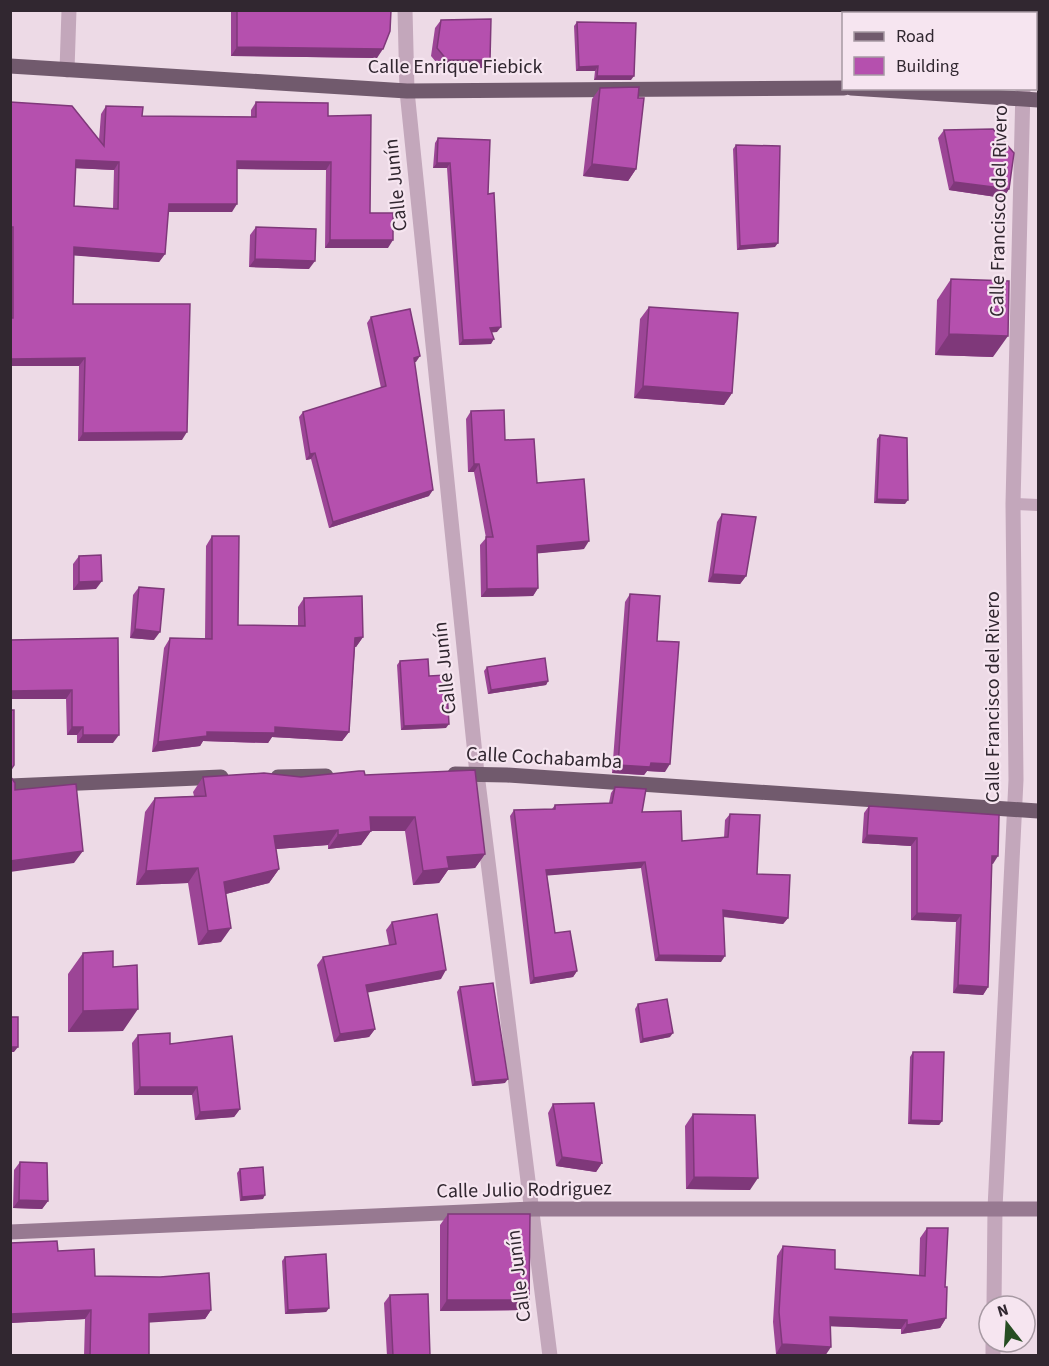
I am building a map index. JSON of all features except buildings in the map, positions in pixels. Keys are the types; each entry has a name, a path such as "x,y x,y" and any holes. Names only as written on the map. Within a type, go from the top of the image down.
{"main road":[{"name":"Calle Enrique Fiebick","path":"10,66 407,91 842,88"},
{"path":"919,90 1022,93 1038,100"},
{"name":"Calle Cochabamba","path":"444,774 477,774 1038,811"},
{"path":"261,777 341,776"},
{"path":"10,786 238,777"},
{"name":"Calle Julio Rodriguez","path":"10,1232 533,1209 1038,1209"}],"street":[{"path":"67,70 69,10"},
{"name":"Calle Junín","path":"405,10 407,91 477,774 550,1356"},
{"name":"Calle Francisco del Rivero","path":"994,1294 995,1208 1014,810 1013,504 1022,93"}],"lane":[{"path":"1013,504 1038,505"}]}
